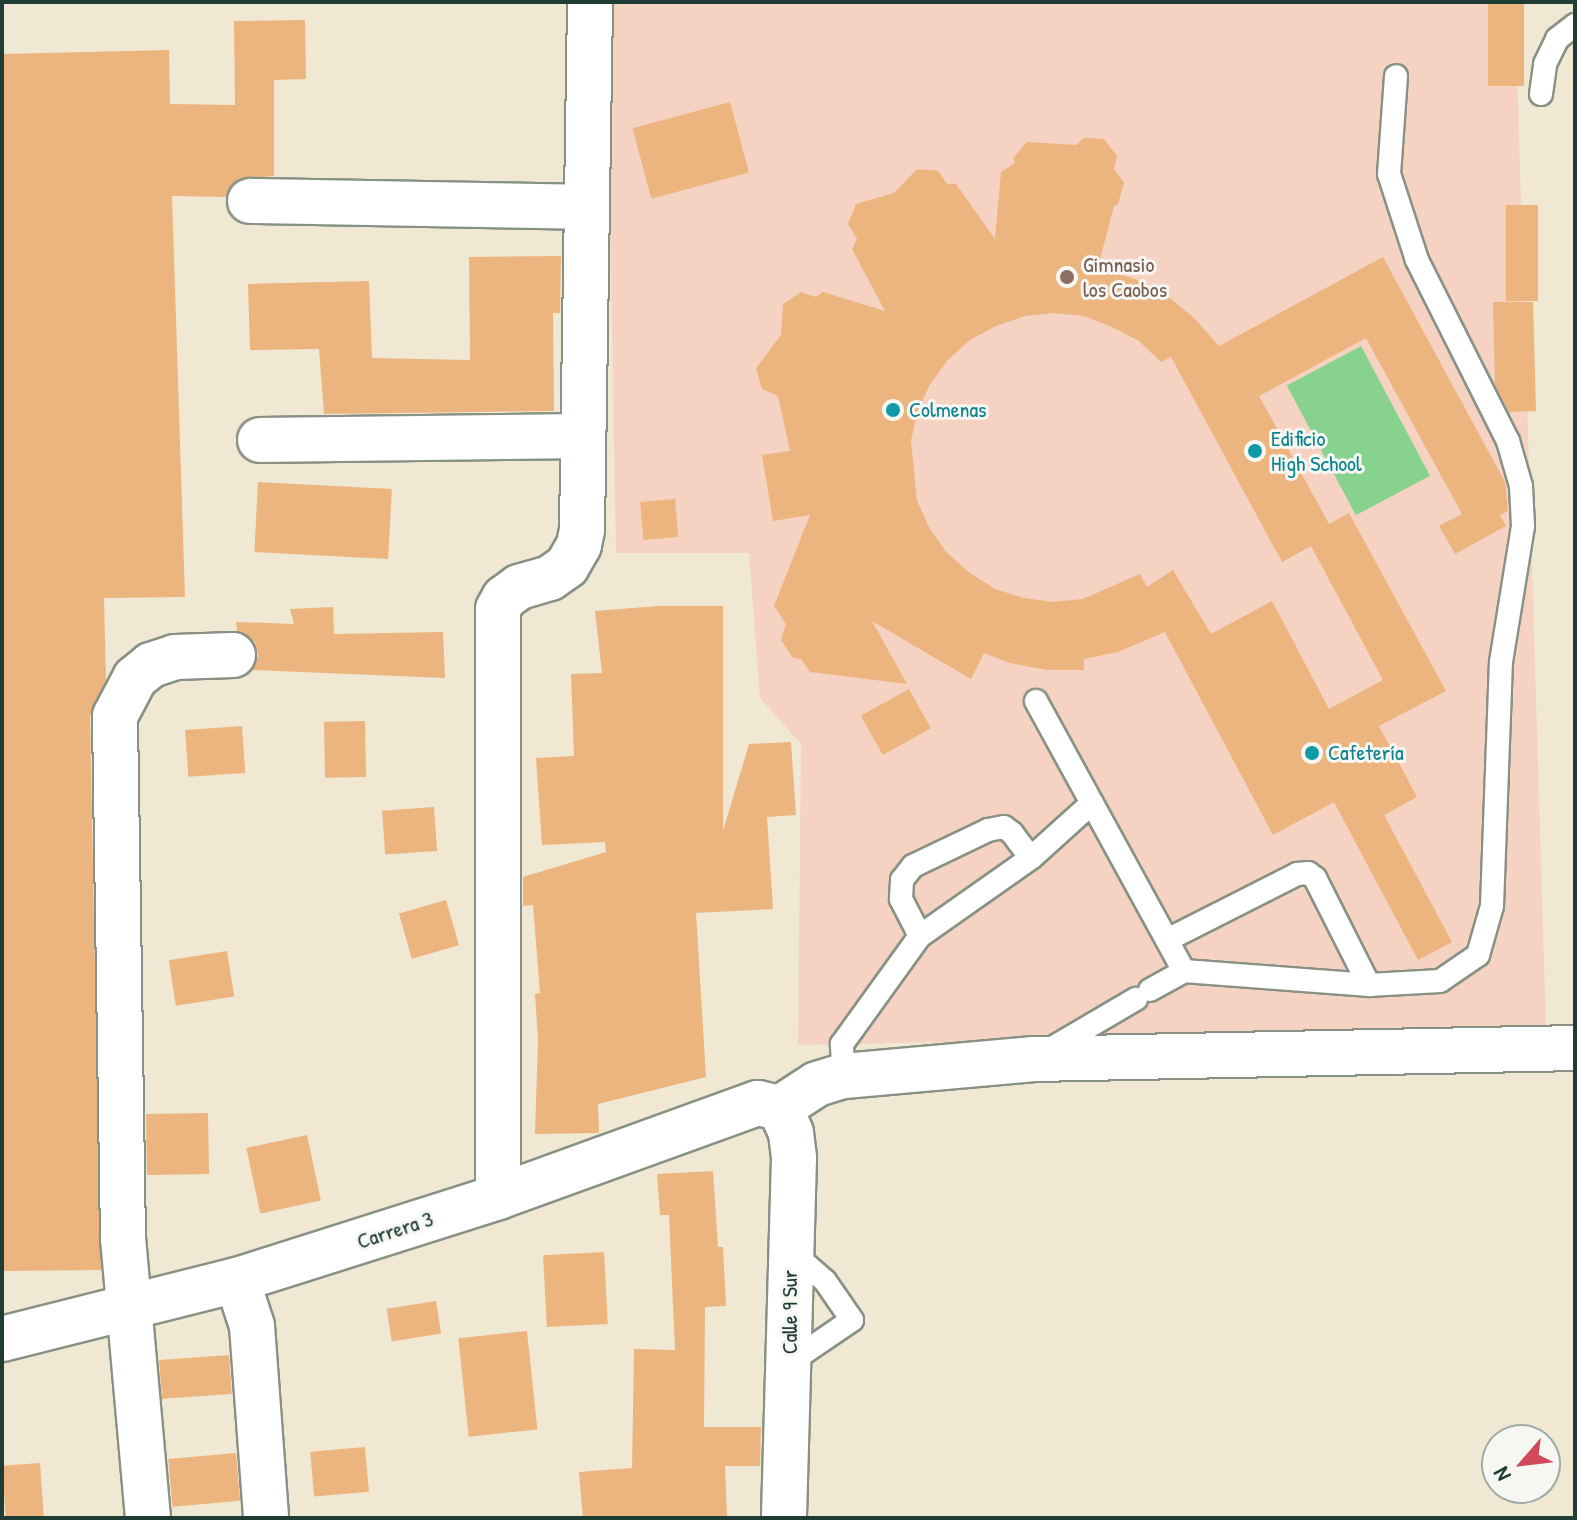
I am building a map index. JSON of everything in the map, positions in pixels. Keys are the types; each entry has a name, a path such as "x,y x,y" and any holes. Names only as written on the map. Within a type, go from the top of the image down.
{"street":[{"path":"498,1197 498,609 504,598 519,587 550,578 567,566 579,545 590,2"},
{"path":"250,201 587,207"},
{"path":"260,440 583,436"},
{"path":"148,1518 123,1239 115,716 135,678 151,665 175,657 233,655"},
{"path":"780,1108 817,1084 844,1076 1034,1059 1575,1048"},
{"name":"Carrera 3","path":"2,1339 237,1280 498,1197 758,1103 780,1108"},
{"name":"Calle 9 Sur","path":"780,1108 791,1133 794,1158 784,1518"},
{"path":"237,1280 252,1326 266,1518"}],"lane":[{"path":"1541,94 1545,64 1557,39 1575,25"},
{"path":"1034,1059 1184,971 1369,985 1440,981 1478,955 1492,906 1501,662 1523,526 1521,486 1508,441 1417,260 1389,174 1396,76"},
{"path":"1036,701 1184,971"},
{"path":"844,1076 842,1044 920,936 1031,858 1092,803"},
{"path":"920,936 901,899 902,880 913,866 988,830 1004,827 1031,858"},
{"path":"1167,940 1297,874 1308,873 1315,878 1369,985"},
{"path":"789,1363 852,1320 825,1281 790,1251"}],"shaded area":[{"name":"Gimnasio los Caobos","path":"606,2 1515,2 1546,1030 798,1045 801,744 760,698 749,553 616,553"}],"green space":[{"path":"1361,346 1430,476 1356,515 1287,385"}],"building":[{"path":"1488,2 1524,2 1524,86 1488,86"},
{"path":"305,20 306,79 274,80 274,176 239,179 229,188 226,197 172,196 185,597 104,598 106,680 90,716 101,1270 2,1271 2,54 169,50 170,104 235,105 234,21"},
{"path":"730,102 749,173 651,199 632,128"},
{"path":"1083,138 1104,139 1117,156 1114,169 1124,183 1118,204 1114,206 1098,267 1135,279 1166,295 1193,317 1219,346 1383,257 1505,482 1508,511 1500,515 1506,526 1455,554 1439,526 1462,514 1366,338 1259,396 1329,524 1349,513 1446,691 1379,726 1417,797 1384,815 1452,942 1418,960 1334,802 1273,835 1165,632 1118,652 1084,659 1084,670 1047,670 1010,663 984,653 971,679 872,621 907,684 810,672 801,659 793,658 781,640 786,624 774,606 810,515 773,521 762,455 790,451 778,396 762,389 756,368 781,335 783,304 801,292 816,297 823,292 885,311 852,249 857,239 848,224 856,204 894,193 917,169 938,171 947,184 956,184 995,239 1001,172 1015,163 1013,158 1027,142 1077,145","holes":["1054,313 1084,316 1139,341 1161,362 1171,357 1282,562 1311,546 1383,680 1329,709 1272,601 1211,634 1173,570 1147,587 1140,574 1083,599 1054,602 1024,598 995,589 947,553 930,529 917,501 911,441 917,412 930,384 948,360 970,340 996,326 1025,316"]},
{"path":"1506,205 1538,205 1538,301 1506,301"},
{"path":"561,256 560,313 553,313 554,411 324,414 319,349 250,350 248,284 369,281 372,358 470,360 469,257"},
{"path":"1493,302 1533,302 1536,411 1509,412 1495,385"},
{"path":"258,482 392,489 388,559 254,552"},
{"path":"675,499 678,537 643,540 640,502"},
{"path":"658,606 723,606 723,831 749,744 791,742 796,815 767,817 773,909 696,913 706,1077 598,1104 599,1133 535,1134 538,1039 535,994 540,993 533,905 523,906 523,877 606,852 605,842 542,845 536,758 574,756 571,674 602,673 595,611"},
{"path":"333,607 334,634 443,632 445,678 252,670 258,655 255,642 237,631 236,622 294,624 290,609"},
{"path":"909,689 931,728 883,755 861,716"},
{"path":"365,721 366,777 325,778 324,722"},
{"path":"242,726 245,773 188,777 185,730"},
{"path":"434,807 437,851 385,855 382,811"},
{"path":"446,900 459,945 412,959 399,914"},
{"path":"227,951 234,996 176,1006 169,960"},
{"path":"208,1113 209,1174 147,1175 146,1114"},
{"path":"307,1135 321,1201 260,1213 246,1148"},
{"path":"713,1171 718,1247 723,1247 726,1306 705,1307 704,1427 761,1427 760,1466 725,1466 727,1518 583,1518 579,1472 632,1468 634,1349 675,1350 669,1215 660,1215 657,1174"},
{"path":"604,1252 608,1324 547,1327 543,1255"},
{"path":"436,1301 441,1334 392,1341 387,1309"},
{"path":"527,1331 537,1429 469,1437 458,1338"},
{"path":"229,1355 232,1394 162,1399 159,1360"},
{"path":"365,1447 369,1492 314,1497 310,1452"},
{"path":"236,1453 240,1501 172,1507 168,1459"},
{"path":"40,1463 44,1518 6,1518 2,1466"}],"place":[{"name":"Gimnasio los Caobos","path":"1067,277"},
{"name":"Colmenas","path":"893,410"},
{"name":"Edificio High School","path":"1255,451"},
{"name":"Cafetería","path":"1312,753"}]}
